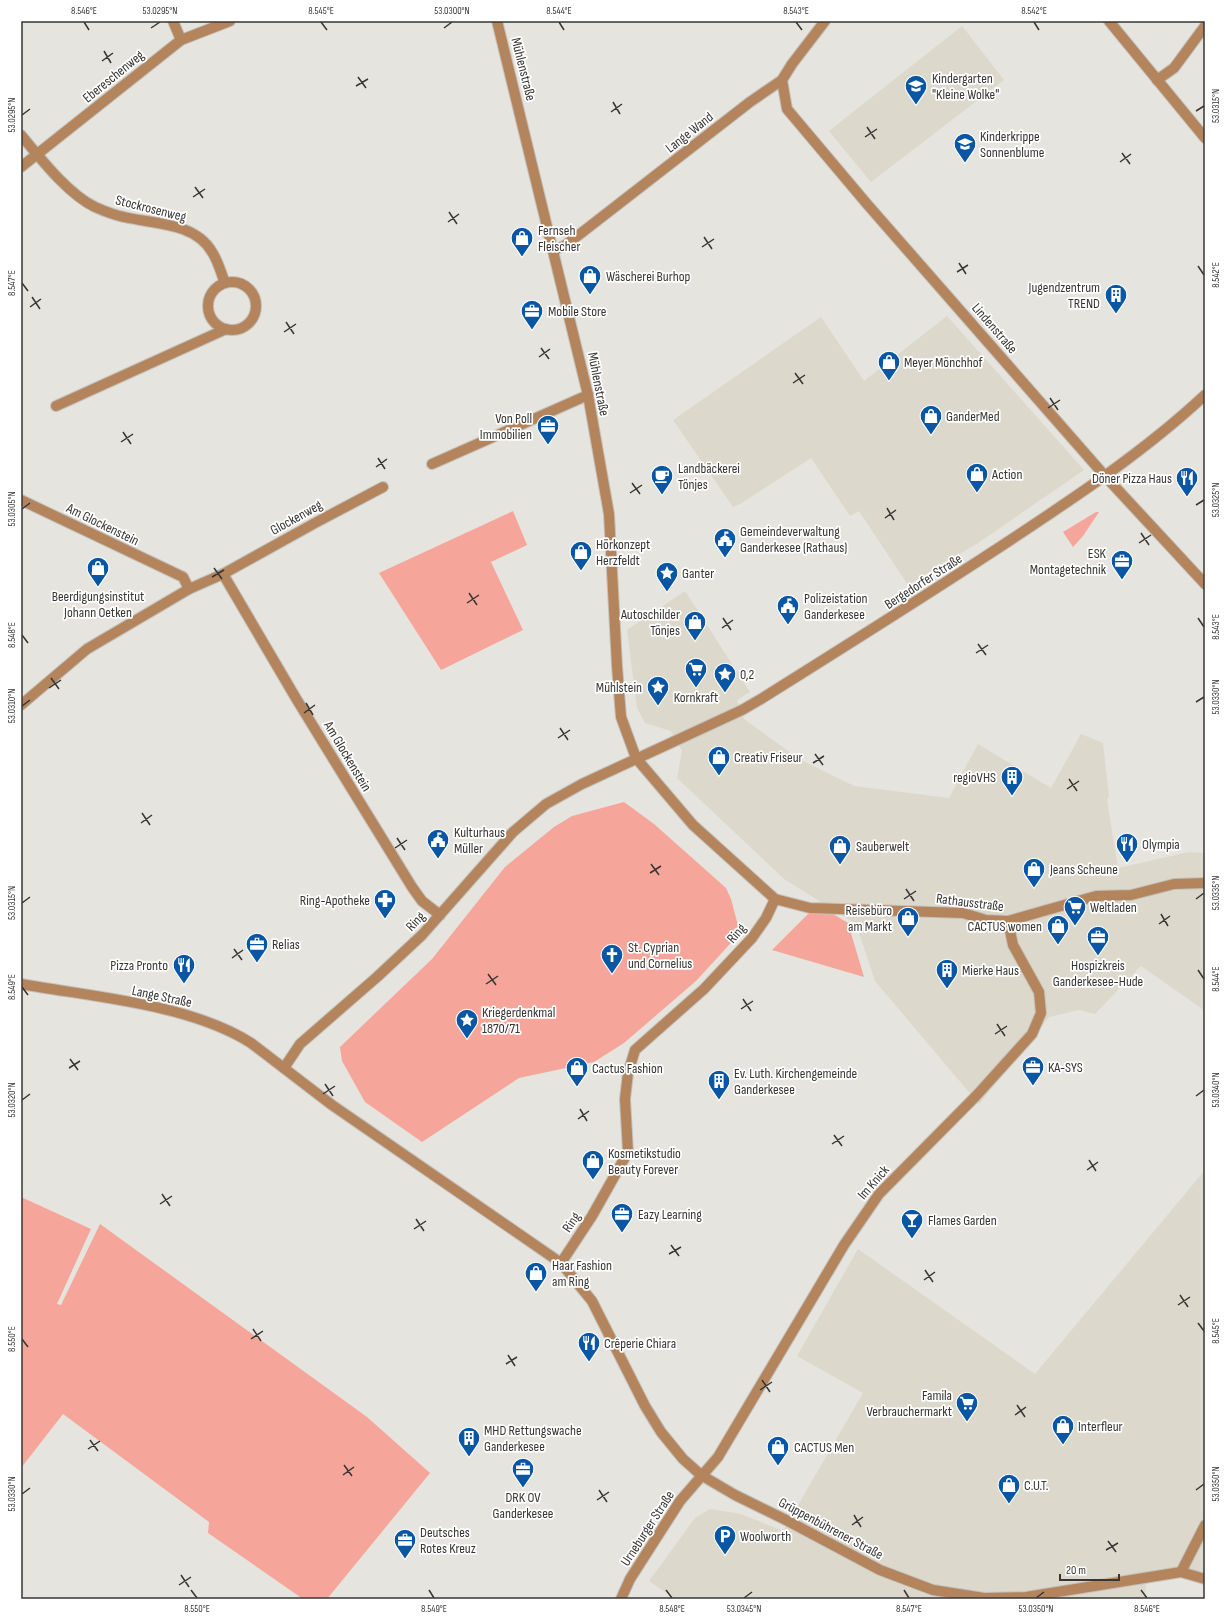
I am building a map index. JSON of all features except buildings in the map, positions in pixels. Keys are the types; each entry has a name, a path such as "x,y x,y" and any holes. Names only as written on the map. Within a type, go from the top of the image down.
{"street":[{"path":"173,21 181,40"},
{"name":"Ebereschenweg","path":"21,167 181,40 230,21"},
{"name":"Mühlenstraße","path":"497,21 554,250 588,395 609,514 617,666 622,717 636,758"},
{"name":"Lange Wand","path":"554,250 564,246 750,102 782,80 792,64 825,21"},
{"path":"1109,21 1205,138"},
{"path":"1158,80 1174,68 1205,26"},
{"name":"Lindenstraße","path":"782,80 787,109 867,204 1105,476 1205,584"},
{"name":"Stockrosenweg","path":"21,134 67,187 94,207 123,217 156,222 185,229 204,242 212,251 225,283"},
{"path":"56,406 226,329 241,328 248,323 255,309 255,301 247,288 233,282 225,283 212,292 208,306 213,321 226,329"},
{"path":"432,464 588,395"},
{"name":"Bergedorfer Straße","path":"636,758 742,710 939,588 1105,476 1176,423 1205,395"},
{"name":"Glockenweg","path":"223,574 383,487"},
{"name":"Am Glockenstein","path":"21,500 183,577 189,589"},
{"path":"21,705 86,649 189,589 223,574"},
{"name":"Am Glockenstein","path":"223,574 297,700 412,887 422,901 440,915"},
{"path":"636,758 693,825 775,899"},
{"name":"Ring","path":"284,1068 304,1040 377,977 440,915 513,832 546,804 582,784 636,758"},
{"name":"Rathausstraße","path":"775,899 810,908 962,913 986,920 1008,921 1096,896 1131,895 1174,884 1205,883"},
{"name":"Ring","path":"561,1263 592,1216 628,1152 625,1099 628,1073 635,1050 704,989 752,938 766,918 775,899"},
{"name":"Im Knick","path":"701,1475 718,1458 844,1244 879,1194 976,1096 1032,1034 1041,1013 1039,992 1013,944 1008,921"},
{"name":"Lange Straße","path":"21,984 151,1006 189,1015 242,1038 284,1068"},
{"path":"284,1068 365,1128 561,1263"},
{"name":"Grüppenbührener Straße","path":"561,1263 592,1301 645,1406 661,1432 683,1459 701,1475 735,1495 880,1570 933,1590 970,1596 1026,1598 1181,1572 1205,1579"},
{"name":"Urneburger Straße","path":"621,1599 630,1579 676,1507 701,1475"},
{"path":"1181,1572 1205,1525"}],"shaded area":[{"name":"Kindergarten \"Kleine Wolke\"","path":"962,26 1004,80 871,182 829,131"},
{"path":"947,316 1084,470 978,543 908,585 859,511 850,516 811,458 733,507 673,420 821,317 864,381"},
{"path":"513,511 527,545 491,562 523,630 441,670 379,573"},
{"path":"1096,512 1099,512 1083,536 1073,547 1063,532"},
{"path":"685,591 750,692 737,700 744,719 799,759 854,786 949,798 978,744 1051,788 1081,734 1103,743 1109,796 1107,800 1118,868 1189,852 1205,853 1205,1011 1141,966 1095,1014 1079,1010 1049,1017 979,1104 875,981 856,924 784,879 677,778 682,751 671,731 645,723 637,708 627,630"},
{"path":"624,802 654,824 726,888 731,899 740,933 696,981 624,1043 594,1062 519,1078 422,1142 365,1102 342,1061 340,1047 432,959 505,867 554,827 572,816"},
{"path":"809,913 833,914 848,923 864,977 772,950"},
{"path":"1205,1170 1205,1577 1147,1574 1145,1599 675,1599 649,1581 695,1518 710,1509 741,1514 783,1531 863,1393 797,1356 858,1249 1035,1374"},
{"path":"21,1197 91,1229 57,1304 61,1305 100,1224 367,1417 430,1473 327,1599 303,1599 208,1533 209,1522 63,1414 21,1468"}],"place":[{"name":"Kindergarten \"Kleine Wolke\"","path":"916,106"},
{"name":"Kinderkrippe Sonnenblume","path":"965,164"},
{"name":"Fernseh Fleischer","path":"522,258"},
{"name":"Wäscherei Burhop","path":"590,296"},
{"name":"Jugendzentrum TREND","path":"1116,314"},
{"name":"Mobile Store","path":"532,330"},
{"name":"Meyer Mönchhof","path":"889,382"},
{"name":"GanderMed","path":"931,436"},
{"name":"Von Poll Immobilien","path":"548,446"},
{"name":"Action","path":"977,494"},
{"name":"Landbäckerei Tönjes","path":"662,496"},
{"name":"Döner Pizza Haus","path":"1187,498"},
{"name":"Gemeindeverwaltung Ganderkesee (Rathaus)","path":"725,558"},
{"name":"Hörkonzept Herzfeldt","path":"581,572"},
{"name":"ESK Montagetechnik","path":"1122,580"},
{"name":"Beerdigungsinstitut Johann Oetken","path":"98,588"},
{"name":"Ganter","path":"667,592"},
{"name":"Polizeistation Ganderkesee","path":"788,626"},
{"name":"Autoschilder Tönjes","path":"695,642"},
{"name":"Kornkraft","path":"696,688"},
{"name":"0,2","path":"725,694"},
{"name":"Mühlstein","path":"658,706"},
{"name":"Creativ Friseur","path":"719,776"},
{"name":"regioVHS","path":"1012,796"},
{"name":"Kulturhaus Müller","path":"438,860"},
{"name":"Olympia","path":"1127,864"},
{"name":"Sauberwelt","path":"840,866"},
{"name":"Jeans Scheune","path":"1034,888"},
{"name":"Ring-Apotheke","path":"385,920"},
{"name":"Weltladen","path":"1075,926"},
{"name":"Reisebüro am Markt","path":"908,938"},
{"name":"CACTUS women","path":"1058,946"},
{"name":"Hospizkreis Ganderkesee-Hude","path":"1098,956"},
{"name":"Relias","path":"257,964"},
{"name":"St. Cyprian und Cornelius","path":"612,974"},
{"name":"Pizza Pronto","path":"184,984"},
{"name":"Mierke Haus","path":"947,990"},
{"name":"Kriegerdenkmal 1870/71","path":"467,1040"},
{"name":"KA-SYS","path":"1033,1086"},
{"name":"Cactus Fashion","path":"577,1088"},
{"name":"Ev. Luth. Kirchengemeinde Ganderkesee","path":"719,1100"},
{"name":"Kosmetikstudio Beauty Forever","path":"593,1180"},
{"name":"Eazy Learning","path":"622,1234"},
{"name":"Flames Garden","path":"912,1240"},
{"name":"Haar Fashion am Ring","path":"536,1292"},
{"name":"Crêperie Chiara","path":"589,1362"},
{"name":"Famila Verbrauchermarkt","path":"967,1422"},
{"name":"Interfleur","path":"1063,1446"},
{"name":"MHD Rettungswache Ganderkesee","path":"469,1458"},
{"name":"CACTUS Men","path":"778,1466"},
{"name":"DRK OV Ganderkesee","path":"523,1488"},
{"name":"C.U.T.","path":"1009,1504"},
{"name":"Woolworth","path":"725,1556"},
{"name":"Deutsches Rotes Kreuz","path":"405,1560"}]}
